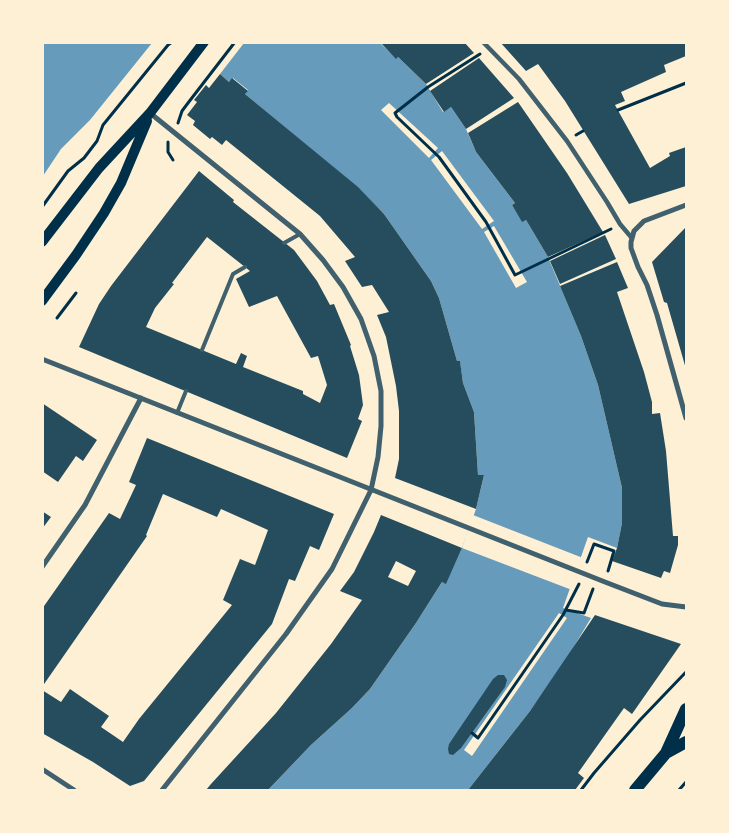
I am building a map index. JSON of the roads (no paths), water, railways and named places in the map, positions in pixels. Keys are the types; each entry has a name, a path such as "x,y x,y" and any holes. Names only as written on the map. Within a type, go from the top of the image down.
{"main road":[{"path":"42,242 98,168 150,113 204,42"},
{"path":"42,301 76,255 121,183 150,113"},
{"path":"635,790 666,754 686,708"},
{"path":"666,754 686,742"}],"street":[{"path":"483,42 519,79 567,141 620,224 631,237"},
{"path":"150,113 300,234 323,260 343,287 361,319 374,356 381,391 381,426 378,457 371,490 332,570 286,634 162,790"},
{"path":"686,205 648,218 637,227 631,237 631,248 657,315 686,418"},
{"path":"42,359 596,579 662,604 686,607"},
{"path":"42,567 85,504 141,398"},
{"path":"42,769 74,790"}],"lane":[{"path":"284,243 300,234"},
{"path":"202,350 233,274 245,267"},
{"path":"177,413 186,391"}],"water":[{"path":"43,42 152,43 90,120 61,149 43,176"},
{"path":"244,43 380,43 396,58 398,57 426,84 443,112 451,107 466,129 476,152 515,203 512,205 522,221 526,220 548,257 581,336 598,385 622,488 622,523 617,548 588,537 563,608 591,618 564,663 530,711 468,790 268,790 311,745 370,689 442,582 446,583 462,548 476,509 484,475 478,475 474,412 463,383 460,362 457,361 439,298 431,281 384,214 357,187 245,94 248,90 233,78 229,82 220,74"}]}
